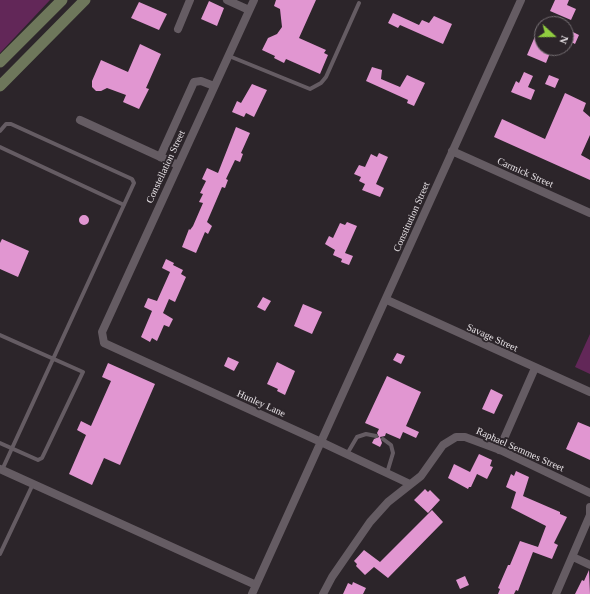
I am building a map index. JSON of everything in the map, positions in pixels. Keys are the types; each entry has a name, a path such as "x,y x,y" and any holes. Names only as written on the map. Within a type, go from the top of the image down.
{"main road":[{"path":"0,62 62,0"},
{"path":"0,86 85,0"}],"street":[{"path":"178,29 190,0"},
{"path":"227,0 249,10"},
{"name":"Constellation Street","path":"104,343 102,332 254,0"},
{"name":"Constitution Street","path":"252,594 387,300 452,150 521,0"},
{"path":"160,157 194,82 201,81 214,86"},
{"path":"80,120 178,165"},
{"name":"Carmick Street","path":"452,150 590,213"},
{"name":"Savage Street","path":"387,300 590,392"},
{"name":"Hunley Lane","path":"104,343 410,484"},
{"path":"499,450 535,368"},
{"name":"Raphael Semmes Street","path":"323,594 332,577 370,522 388,502 421,476 443,445 456,437 465,437 499,450 590,493"},
{"path":"1,469 256,585"},
{"path":"556,594 590,515 590,507"},
{"path":"573,557 590,564"}],"lane":[{"path":"228,56 310,89 321,83 326,77 359,2"},
{"path":"0,131 6,124 11,124 132,179 134,183 54,359 1,469"},
{"path":"0,147 124,205"},
{"path":"0,335 83,372 42,458 38,460 0,443"},
{"path":"346,454 357,437 366,434 376,436"},
{"path":"383,439 391,445 393,453 393,458 386,473"},
{"path":"0,554 33,483"}],"shaded area":[{"path":"0,0 50,0 0,53"},
{"path":"590,334 590,374 575,367"}],"building":[{"path":"276,0 316,0 299,38 326,50 324,53 328,55 320,74 286,59 284,63 274,58 275,56 262,50 268,38 277,34 282,27 280,9 274,6"},
{"path":"555,0 569,0 567,5 576,9 573,16 562,16 550,11"},
{"path":"209,1 224,8 217,26 201,19"},
{"path":"139,2 167,14 159,30 131,18"},
{"path":"393,13 419,25 422,20 429,23 434,16 452,24 443,44 400,25 398,28 388,23"},
{"path":"574,32 579,35 574,43"},
{"path":"534,39 534,56 549,56 546,63 527,55"},
{"path":"140,44 161,54 146,88 149,89 139,109 123,102 126,95 107,88 101,91 96,91 92,87 92,81 101,60 128,72"},
{"path":"372,67 382,70 381,79 400,87 407,75 425,83 414,106 407,103 408,100 366,81"},
{"path":"524,72 533,76 528,87 535,90 531,100 511,92 516,81 519,83"},
{"path":"549,75 559,79 555,88 545,84"},
{"path":"252,84 267,90 254,117 246,113 244,117 232,112 237,101 241,103"},
{"path":"565,93 586,103 583,111 590,117 590,135 581,155 590,160 590,180 494,137 502,119 545,139"},
{"path":"236,127 250,133 241,153 243,154 240,162 235,160 226,179 228,180 225,188 222,187 207,222 212,226 208,234 205,232 196,253 182,247 189,229 190,230 193,226 203,203 199,202 203,194 200,193 206,181 202,179 207,168 218,173"},
{"path":"379,153 388,157 376,184 384,188 380,197 362,190 365,184 359,181 361,177 354,174 359,165 365,167 371,154 377,157"},
{"path":"82,215 86,215 88,216 88,224 82,225 79,222 79,218"},
{"path":"347,222 357,226 345,253 353,256 349,265 341,262 342,259 333,255 335,250 325,244 329,236 333,238 340,223 345,225"},
{"path":"2,239 29,251 18,277 0,269 0,243"},
{"path":"166,259 174,263 173,265 183,270 181,274 186,277 175,302 169,299 163,313 173,319 169,327 164,325 157,341 152,338 150,342 141,337 152,311 144,307 148,298 157,301 170,272 162,268"},
{"path":"263,297 271,301 265,311 257,307"},
{"path":"303,304 322,312 312,334 294,326"},
{"path":"397,353 405,356 401,364 393,360"},
{"path":"228,357 239,362 234,371 224,366"},
{"path":"277,362 295,371 285,395 277,391 278,389 267,384"},
{"path":"108,363 155,384 120,465 104,458 92,485 69,474 86,435 77,430 81,421 91,426 111,381 102,377"},
{"path":"387,376 421,392 406,426 419,432 416,438 403,432 400,439 386,433 385,436 380,437 382,443 380,447 372,443 374,439 379,437 377,433 379,429 365,423"},
{"path":"491,389 503,395 494,414 482,409"},
{"path":"578,422 590,427 590,460 566,449"},
{"path":"479,454 492,460 490,466 493,467 487,479 477,474 471,487 468,489 448,478 454,464 470,472"},
{"path":"516,471 529,477 523,496 560,512 560,514 567,517 554,543 558,545 552,559 533,552 518,591 516,590 514,594 498,594 500,589 498,588 520,541 538,547 546,526 511,508 516,492 506,487 511,474 514,476"},
{"path":"425,489 428,492 430,490 440,500 428,513 414,500"},
{"path":"432,510 443,522 388,578 374,567 365,575 356,566 357,564 354,561 364,550 380,562"},
{"path":"589,570 590,594 575,594 582,580 584,581"},
{"path":"465,576 469,585 460,589 456,580"},
{"path":"353,582 366,588 363,594 343,594 348,583 352,585"}]}
